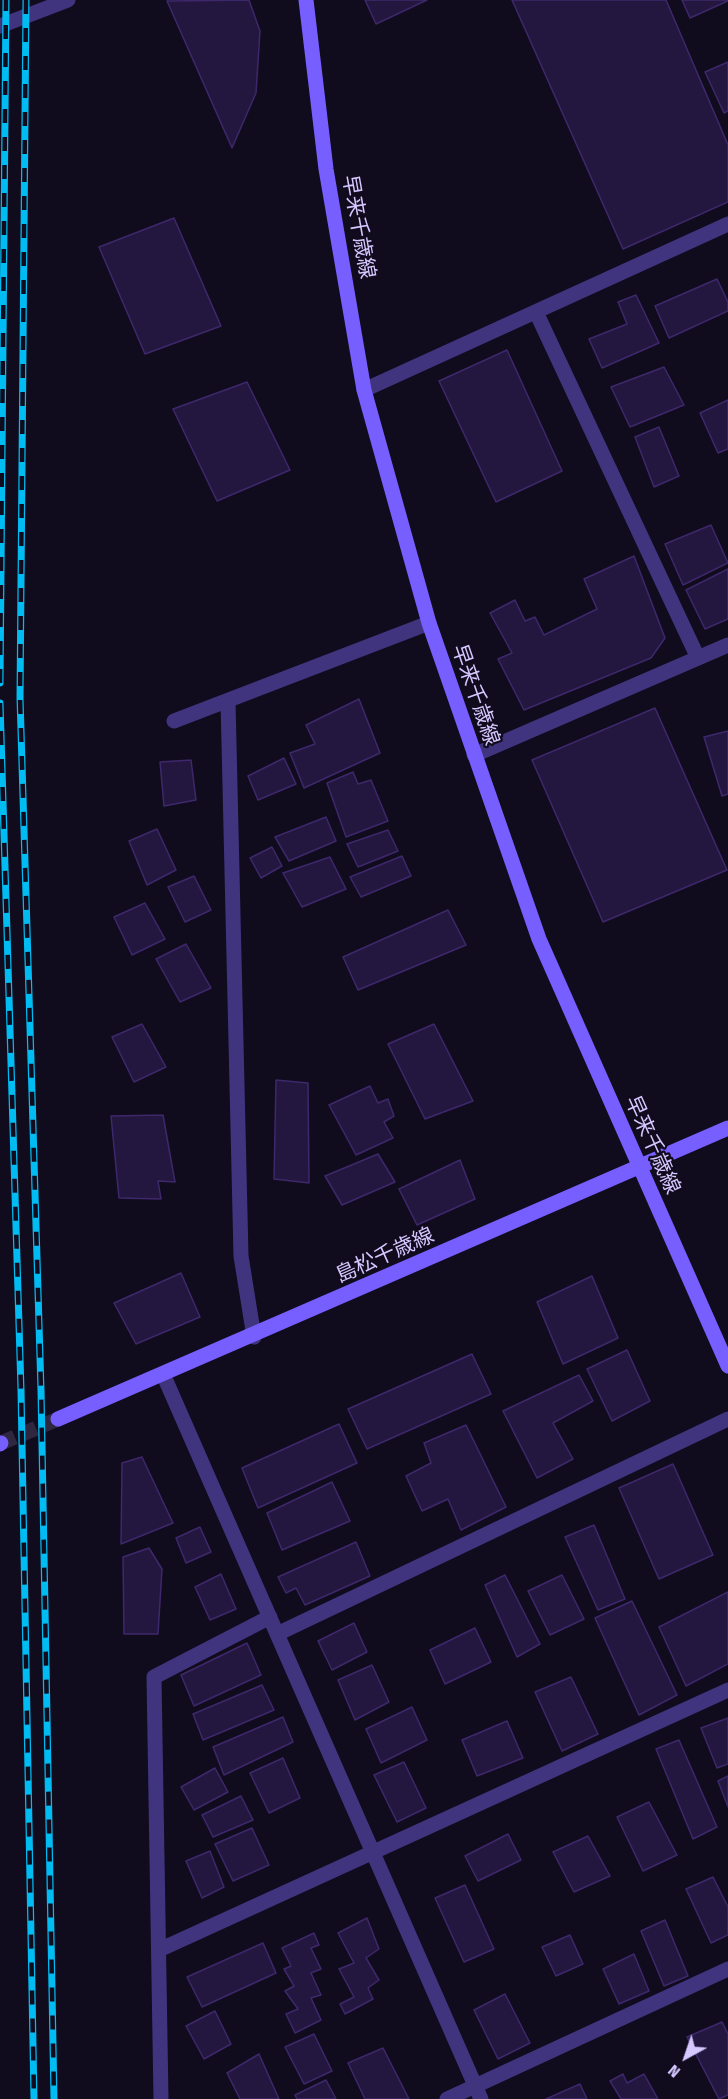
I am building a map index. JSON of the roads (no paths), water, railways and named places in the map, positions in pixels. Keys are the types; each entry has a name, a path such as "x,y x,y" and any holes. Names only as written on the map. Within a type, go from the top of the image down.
{"main road":[{"name":"早来千歳線","path":"306,0 327,169 364,390 429,623 539,939 728,1366"},
{"name":"島松千歳線","path":"58,1419 254,1337 728,1128"}],"street":[{"path":"0,26 68,0"},
{"path":"364,390 536,312 726,230"},
{"path":"536,312 698,658"},
{"path":"174,721 429,623"},
{"path":"474,755 728,645"},
{"path":"228,701 241,1256 254,1337"},
{"path":"163,1374 478,2093"},
{"path":"277,1634 728,1419"},
{"path":"161,2099 154,1677 270,1617"},
{"path":"159,1950 728,1690"},
{"path":"447,2099 478,2093 728,1970"}],"tunnel":[{"path":"1,1443 58,1419"}],"railway":[{"path":"0,683 6,0"},
{"path":"26,0 20,698 41,1390 54,2099"},
{"path":"0,703 21,1390 34,2099"}]}
